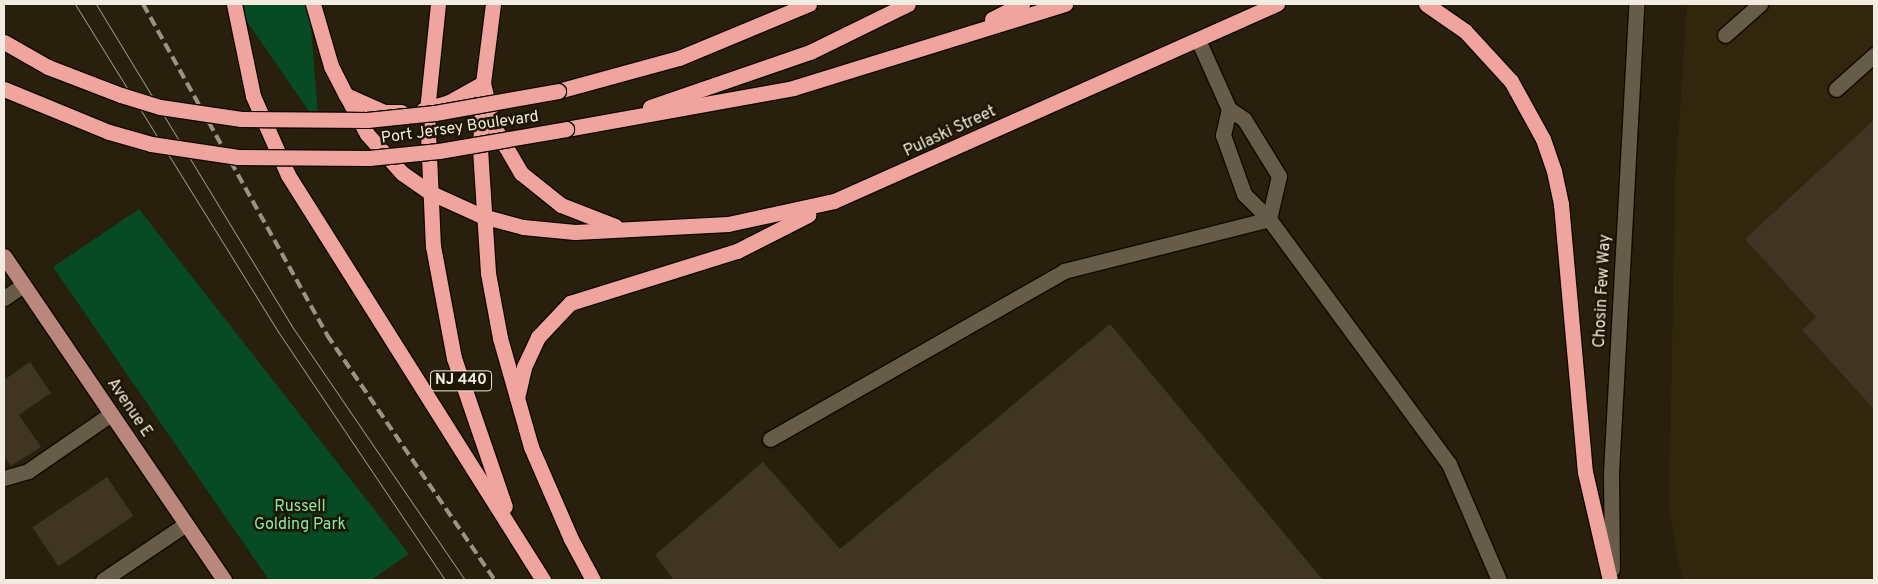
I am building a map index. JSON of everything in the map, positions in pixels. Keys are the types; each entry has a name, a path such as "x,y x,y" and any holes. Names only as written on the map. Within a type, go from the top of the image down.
{"highway":[{"path":"234,4 253,96 292,183 531,560"},
{"name":"Pulaski Street","path":"313,4 331,66 346,96 382,152 429,192 482,216 553,231 728,224 834,202 1199,42 1278,4"},
{"name":"NJ 440","path":"438,4 427,110 429,192 442,302 454,358 488,464 531,560 543,580"},
{"name":"NJ 440","path":"493,4 483,83 482,216 500,338 516,402 550,494 593,580"},
{"name":"Port Jersey Boulevard","path":"4,42 48,67 121,95 160,107 241,119 367,120 435,113 558,91 679,58 809,4"},
{"name":"Port Jersey Boulevard","path":"4,89 109,132 151,144 238,157 370,158 439,152 566,129 750,74 810,52 908,4"},
{"path":"948,40 1022,4"},
{"path":"566,129 793,88 1065,4"},
{"path":"1426,4 1465,31 1511,82 1543,139 1554,171 1561,204 1585,472 1611,580"},
{"path":"346,96 384,112 427,110 483,83"},
{"name":"Pulaski Street","path":"483,83 497,134 521,173 561,205 621,229"},
{"path":"516,402 524,367 538,337 570,304 737,251 834,202"}],"main road":[{"name":"Avenue E","path":"4,256 224,580"}],"street":[{"name":"Chosin Few Way","path":"1611,580 1611,473 1636,4"},
{"path":"1725,35 1760,4"},
{"path":"1199,42 1229,109 1244,120 1279,176 1269,219"},
{"path":"1836,89 1874,55"},
{"path":"1229,109 1223,134 1244,194 1269,219 1449,464 1499,580"},
{"path":"770,439 1064,271 1269,219"},
{"path":"4,298 23,285"},
{"path":"4,478 28,471 112,414"},
{"path":"103,580 186,524"}],"shaded area":[{"path":"1687,4 1874,4 1874,580 1682,580 1669,509 1675,183"}],"green space":[{"path":"235,4 309,4 319,126"},
{"name":"Russell Golding Park","path":"139,209 409,554 371,580 269,580 53,267"}],"building":[{"path":"1874,120 1874,409 1802,330 1816,317 1745,239"},
{"path":"1110,324 1323,580 674,580 655,555 763,462 840,549"},
{"path":"30,362 51,393 19,415 41,447 11,466 4,456 4,380"},
{"path":"107,477 133,516 59,566 32,527"}],"tram line":[{"path":"75,4 279,333 445,580"},
{"path":"96,4 291,325 465,580"}],"railway":[{"path":"143,4 327,335 495,580"}]}
